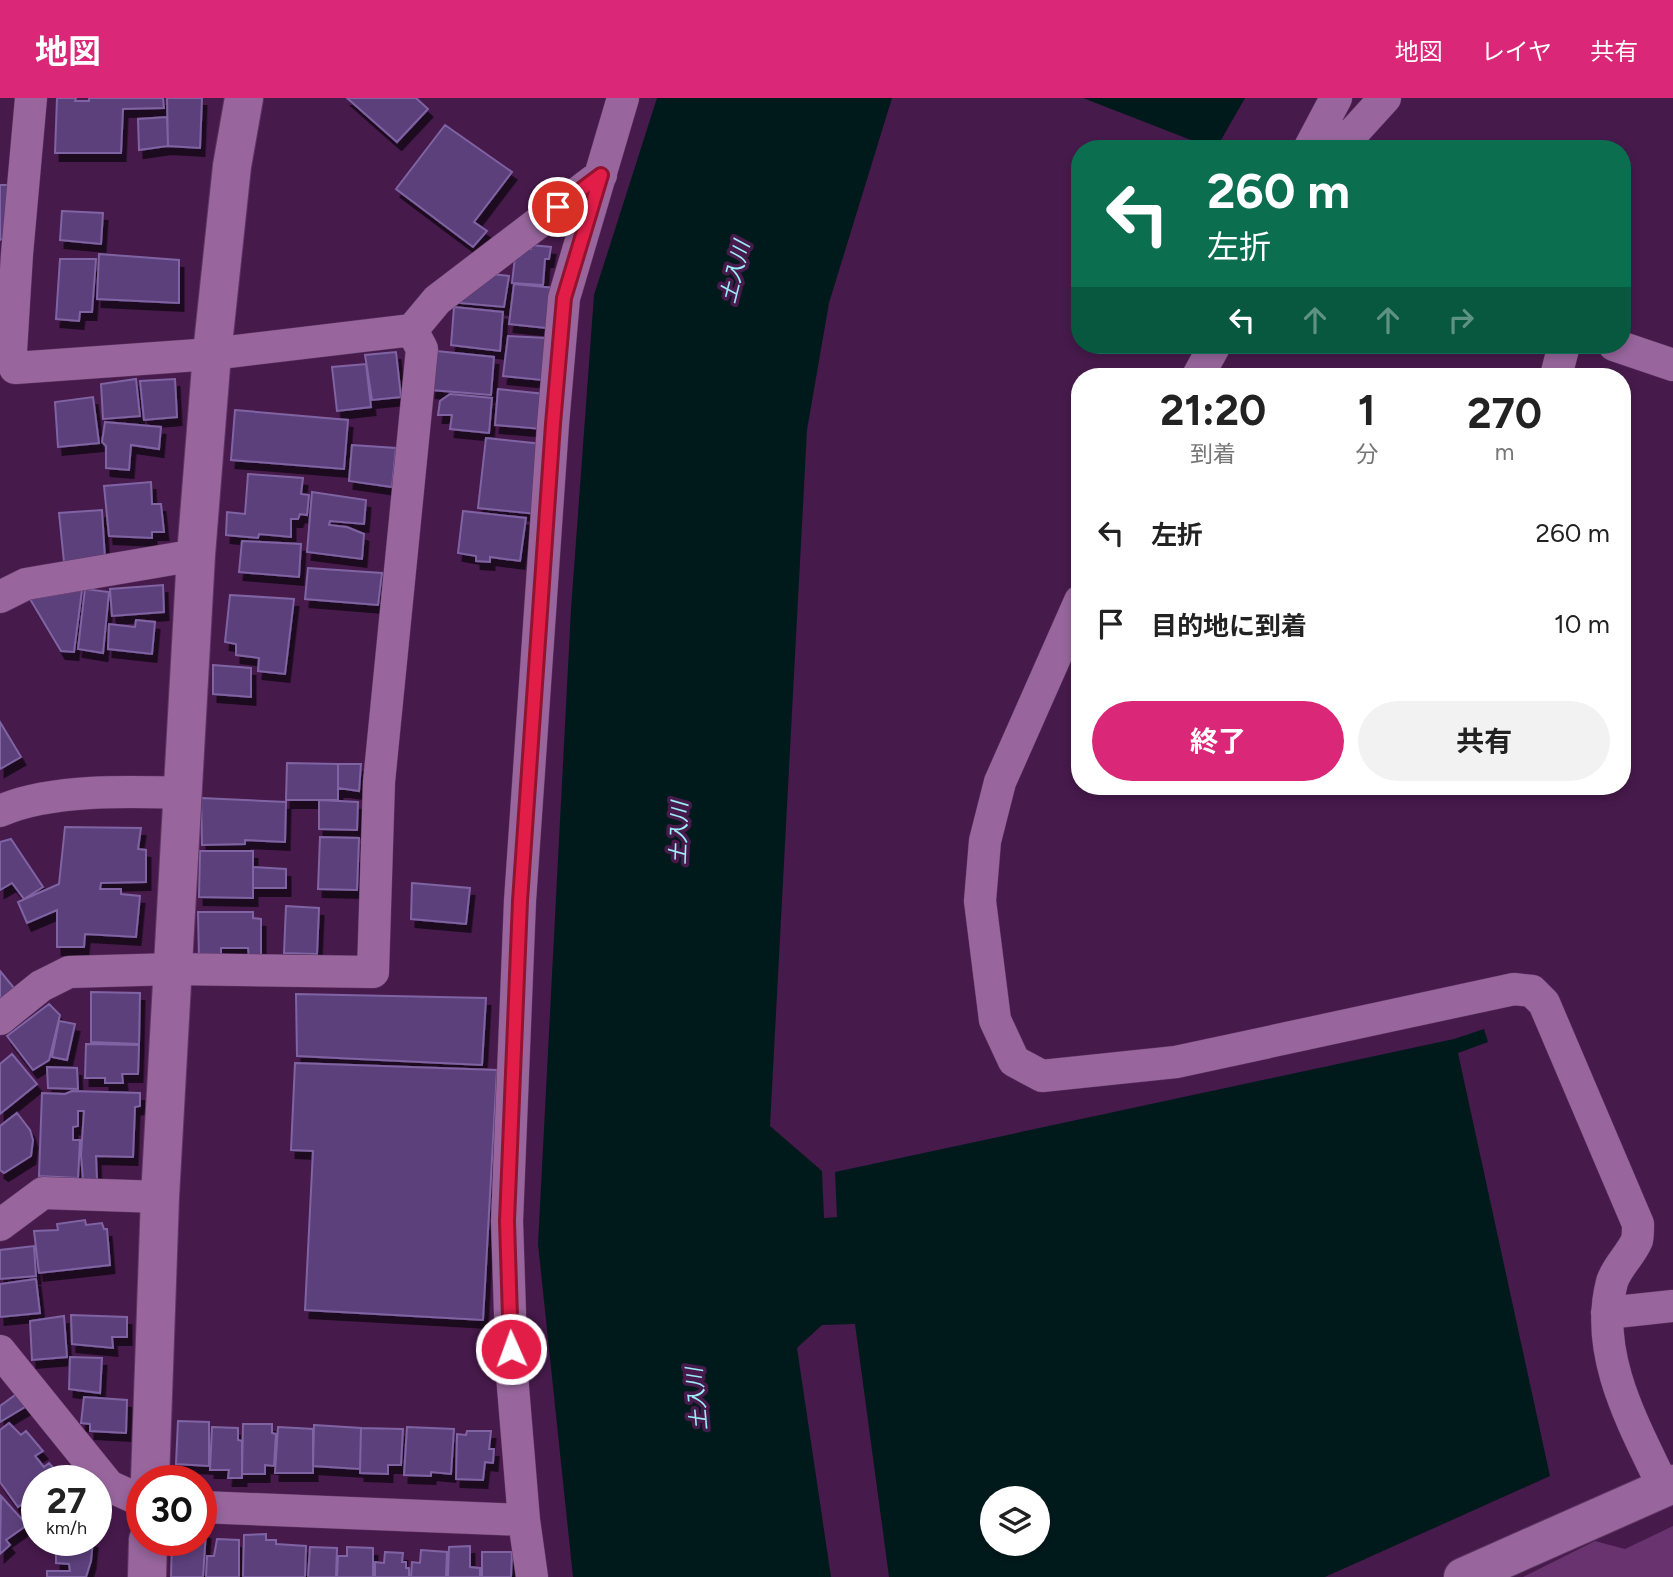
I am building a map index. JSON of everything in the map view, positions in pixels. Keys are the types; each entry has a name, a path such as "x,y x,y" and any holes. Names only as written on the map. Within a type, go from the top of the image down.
{"street":[{"path":"30,98 8,254 11,351 8,372 212,354 412,330 437,300 601,175"},
{"path":"151,1465 160,1197 196,555 212,354 232,166 244,98"},
{"path":"533,1577 524,1520 512,1375 507,1221 520,901 564,298 623,98"},
{"path":"1314,140 1336,98"},
{"path":"1341,140 1354,132 1385,98"},
{"path":"0,1019 41,986 69,972 174,969 373,972 379,782 422,349 412,330"},
{"path":"1631,348 1670,355"},
{"path":"0,597 26,584 196,555"},
{"path":"1071,621 1000,782 985,842 980,901 995,1020 1013,1061 1042,1076 1176,1062 1514,989 1532,991 1544,1003 1638,1224 1637,1240 1613,1280 1607,1313 1612,1367 1634,1424 1669,1486 1464,1577"},
{"path":"0,811 13,805 77,794 183,793"},
{"path":"0,1225 43,1193 160,1197"},
{"path":"1607,1313 1673,1306"},
{"path":"0,1351 109,1486 126,1494"},
{"path":"217,1508 524,1520"},
{"path":"147,1577 148,1556"}],"shaded area":[{"path":"1673,1526 1673,1577 1523,1577 1595,1541 1625,1549"}],"water":[{"name":"土入川","path":"657,98 892,98 829,303 807,430 770,1126 822,1171 824,1218 837,1217 835,1172 1454,1039 1484,1029 1488,1042 1458,1053 1550,1476 1325,1577 889,1577 855,1324 822,1325 797,1348 831,1577 573,1577 538,1244 571,609 594,295"},
{"path":"1083,98 1245,98 1221,140 1191,140"}],"building":[{"path":"57,98 89,101 89,98 163,98 164,108 123,109 121,153 55,153"},
{"path":"167,98 202,98 200,148 168,146"},
{"path":"347,98 416,98 428,109 397,142"},
{"path":"167,117 168,146 139,150 138,119"},
{"path":"445,125 512,172 474,222 487,231 473,247 396,189"},
{"path":"0,185 11,185 8,235 0,240"},
{"path":"62,211 103,213 101,244 60,240"},
{"path":"531,245 551,247 549,259 545,259 543,285 512,283 516,248 531,249"},
{"path":"99,254 179,260 179,303 97,299"},
{"path":"60,259 96,259 92,312 80,312 79,321 56,319"},
{"path":"473,272 509,276 504,307 449,302"},
{"path":"514,284 555,288 546,328 509,324"},
{"path":"454,307 503,312 500,351 451,345"},
{"path":"508,336 546,338 542,380 503,376"},
{"path":"436,351 494,357 491,395 431,390"},
{"path":"396,352 401,397 372,400 365,355"},
{"path":"366,364 371,407 337,411 332,367"},
{"path":"136,379 140,416 103,419 101,384"},
{"path":"175,379 177,417 144,420 140,381"},
{"path":"498,389 545,394 542,429 495,425"},
{"path":"450,394 492,398 489,433 450,429 452,415 438,415 440,401"},
{"path":"93,397 99,443 58,447 55,402"},
{"path":"235,410 348,420 344,469 231,460"},
{"path":"105,422 161,427 159,449 131,445 129,470 106,468 106,446 102,442"},
{"path":"486,438 543,444 537,514 478,508"},
{"path":"352,445 396,448 392,487 349,481"},
{"path":"248,474 303,478 301,494 309,495 307,515 300,514 298,519 291,519 291,537 226,535 227,512 245,514"},
{"path":"151,482 152,504 161,504 164,532 152,532 152,538 109,536 104,486"},
{"path":"312,492 366,500 364,524 330,521 329,525 347,527 364,534 362,559 307,552"},
{"path":"102,510 105,559 64,562 59,513"},
{"path":"463,511 526,518 520,561 490,557 490,562 476,561 476,556 458,553"},
{"path":"242,541 301,544 299,577 239,572"},
{"path":"308,568 382,573 378,605 305,599"},
{"path":"163,585 164,612 112,616 110,589"},
{"path":"85,589 109,592 103,653 78,649"},
{"path":"82,590 74,652 61,651 30,599"},
{"path":"230,595 294,599 285,674 258,671 259,658 236,655 236,644 225,642"},
{"path":"136,620 155,622 152,654 108,649 109,624 135,627"},
{"path":"213,665 251,668 251,697 213,694"},
{"path":"0,722 21,757 0,769"},
{"path":"287,763 338,764 338,800 286,800"},
{"path":"338,764 361,764 359,791 338,788"},
{"path":"201,798 286,802 285,842 245,840 245,844 202,845"},
{"path":"319,800 358,802 357,830 319,829"},
{"path":"65,827 141,828 138,849 146,850 146,882 101,883 100,889 121,889 121,894 140,896 136,937 85,934 84,947 57,947 57,910 27,923 18,902 59,884"},
{"path":"320,837 359,838 357,890 318,889"},
{"path":"11,839 43,887 24,899 12,883 0,890 0,842"},
{"path":"200,851 253,851 253,898 199,897"},
{"path":"253,867 286,869 286,888 253,888"},
{"path":"412,883 470,888 466,924 411,919"},
{"path":"286,906 319,908 317,954 284,953"},
{"path":"198,912 253,912 253,918 261,919 261,958 249,957 248,948 221,948 221,960 199,959"},
{"path":"0,971 19,994 0,1001"},
{"path":"91,992 140,993 139,1044 91,1042"},
{"path":"296,994 486,998 482,1065 297,1056"},
{"path":"49,1004 60,1015 49,1060 33,1070 7,1036"},
{"path":"59,1021 75,1024 67,1060 52,1057"},
{"path":"86,1044 139,1045 138,1074 122,1074 123,1083 105,1083 105,1078 85,1078"},
{"path":"12,1054 37,1084 0,1114 0,1064"},
{"path":"295,1063 497,1070 483,1320 305,1310 313,1151 291,1150"},
{"path":"47,1067 77,1068 78,1089 48,1088"},
{"path":"72,1091 140,1093 140,1106 135,1107 133,1157 96,1156 97,1180 83,1180 81,1155 84,1111 78,1111 78,1126 73,1127 73,1140 80,1140 78,1178 39,1176 42,1093 65,1094"},
{"path":"17,1113 30,1130 33,1140 31,1156 4,1173 0,1170 0,1126"},
{"path":"85,1220 86,1225 102,1223 104,1229 107,1229 110,1265 39,1273 34,1231 58,1230 57,1224"},
{"path":"34,1246 36,1276 0,1279 0,1250"},
{"path":"36,1279 40,1313 0,1317 0,1284"},
{"path":"71,1315 127,1317 127,1337 112,1337 113,1348 72,1344"},
{"path":"64,1316 67,1357 32,1360 30,1321"},
{"path":"70,1357 102,1358 100,1393 69,1389"},
{"path":"22,1390 30,1404 0,1422 0,1406"},
{"path":"84,1397 127,1400 126,1433 90,1431 90,1424 81,1423"},
{"path":"178,1421 209,1422 209,1465 176,1464"},
{"path":"9,1423 21,1435 26,1431 43,1451 35,1456 42,1465 21,1465 21,1505 18,1507 0,1482 0,1430"},
{"path":"243,1424 272,1424 272,1433 276,1434 274,1466 265,1465 265,1474 242,1474"},
{"path":"314,1425 361,1428 360,1469 313,1466"},
{"path":"212,1427 238,1428 238,1440 242,1441 242,1478 228,1478 229,1470 217,1470 217,1465 210,1465"},
{"path":"278,1427 313,1429 313,1473 275,1473"},
{"path":"407,1427 454,1429 451,1474 431,1472 431,1476 404,1475"},
{"path":"361,1428 403,1429 401,1465 388,1465 388,1474 360,1473"},
{"path":"467,1431 491,1431 489,1449 494,1449 493,1463 485,1462 483,1480 456,1479 457,1434 466,1435"},
{"path":"1,1496 21,1518 21,1529 6,1540 10,1545 0,1554"},
{"path":"266,1534 266,1540 276,1540 276,1544 306,1546 305,1577 243,1577 244,1535"},
{"path":"217,1539 239,1540 239,1577 206,1577 207,1556 217,1556"},
{"path":"470,1546 470,1567 480,1568 480,1577 448,1577 449,1547"},
{"path":"310,1547 337,1548 336,1577 308,1577"},
{"path":"347,1547 373,1548 373,1577 337,1577 338,1556 347,1556"},
{"path":"421,1550 447,1552 446,1577 411,1577 412,1562 420,1563"},
{"path":"385,1552 403,1553 402,1562 406,1562 406,1568 409,1568 409,1577 375,1577 375,1562 384,1563"},
{"path":"482,1552 512,1552 511,1577 482,1577"},
{"path":"56,1556 91,1556 86,1577 47,1577 47,1571 70,1571 69,1564 56,1563"},
{"path":"172,1556 204,1556 203,1577 171,1577"}],"route":[{"path":"511,1349 507,1221 520,901 553,424 564,298 601,175 558,207"}]}
